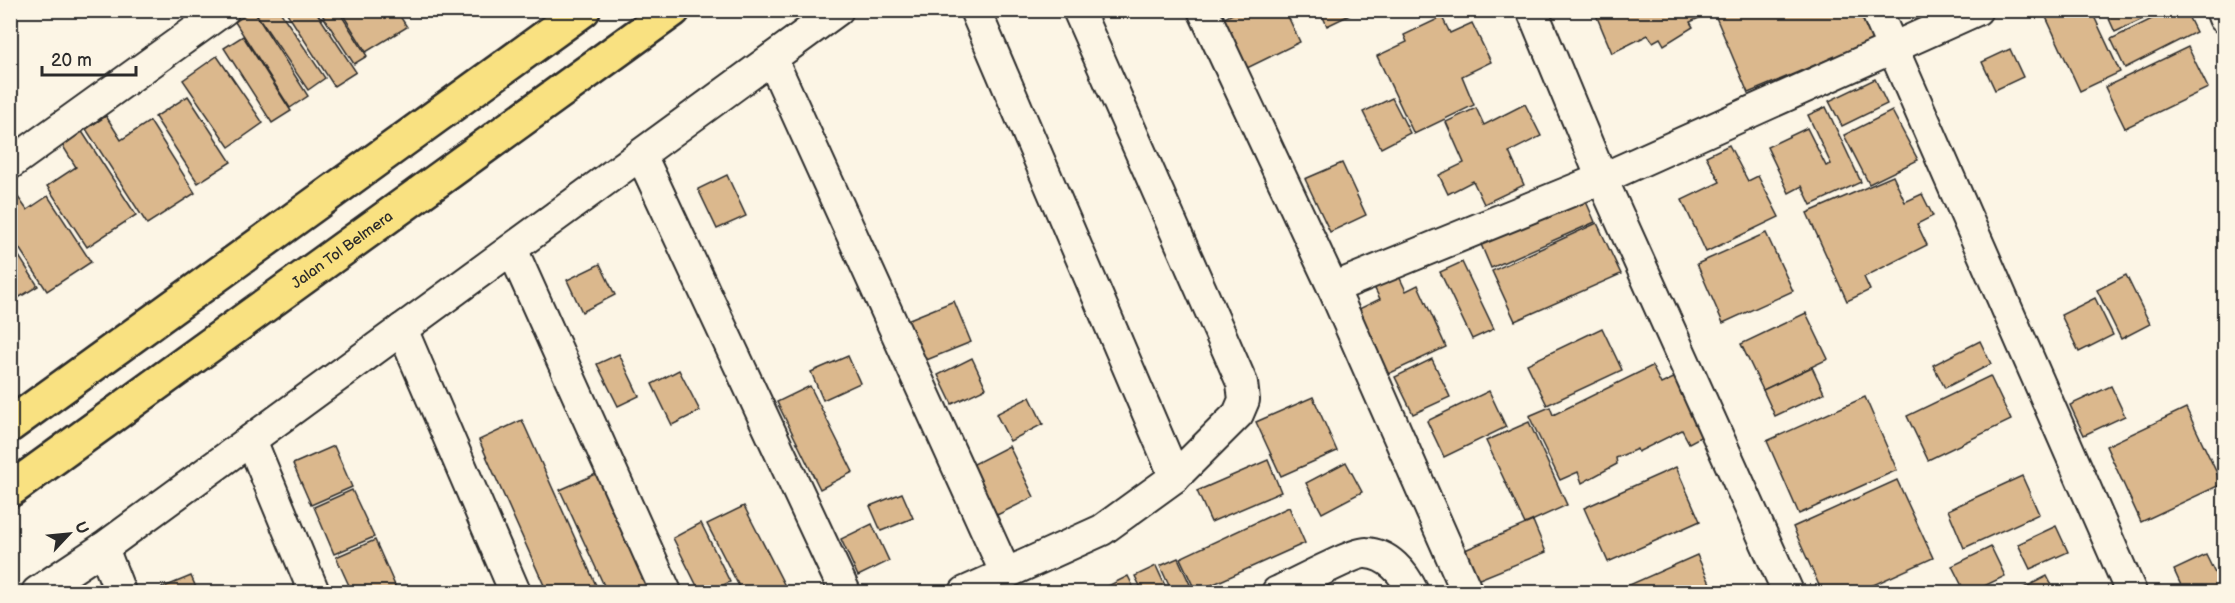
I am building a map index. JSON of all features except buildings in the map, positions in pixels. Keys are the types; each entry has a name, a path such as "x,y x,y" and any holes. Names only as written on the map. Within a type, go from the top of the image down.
{"highway":[{"path":"10,425 583,10"},
{"name":"Jalan Tol Belmera","path":"10,490 673,10"}],"street":[{"path":"10,164 224,10"},
{"path":"38,592 103,548 838,10"},
{"path":"975,10 1175,477"},
{"path":"965,592 1102,530 1175,477 1238,414 1244,399 1242,384 1078,10"},
{"path":"1203,10 1333,288 1467,592"},
{"path":"1532,10 1602,179 1788,592"},
{"path":"1876,10 2131,592"},
{"path":"1333,288 1602,179 1893,50 1977,10"},
{"path":"2221,10 2224,18"},
{"path":"772,59 1006,574"},
{"path":"641,155 845,592"},
{"path":"512,249 666,592"},
{"path":"402,329 515,592"},
{"path":"251,440 314,592"},
{"path":"103,548 120,592"},
{"path":"1277,592 1364,552 1384,557 1398,569 1413,592"}]}
